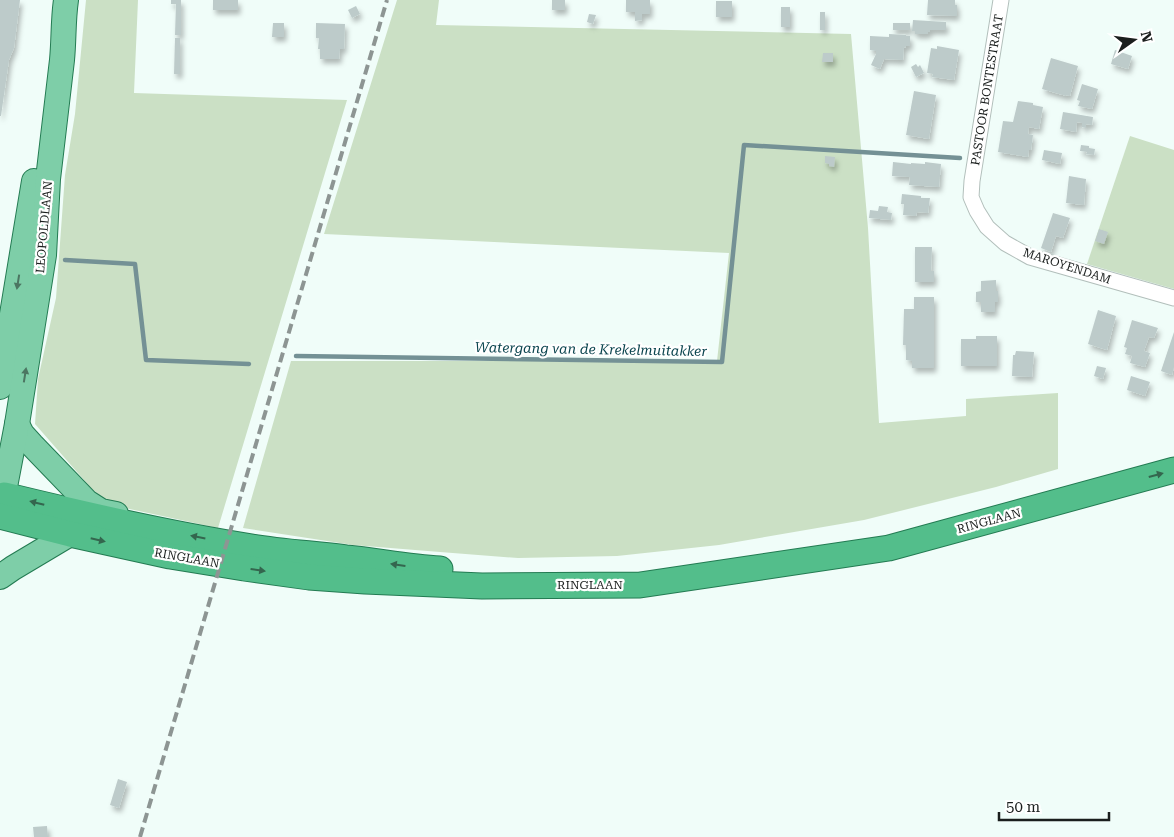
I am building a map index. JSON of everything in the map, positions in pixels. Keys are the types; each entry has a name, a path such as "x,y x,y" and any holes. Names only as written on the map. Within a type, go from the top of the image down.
{"highway":[{"name":"RINGLAAN","path":"1,505 74,512 252,547 419,568 482,571 632,570 891,532 1174,453"},
{"name":"RINGLAAN","path":"1,505 70,534 170,556 277,573 345,580 482,586 640,585 889,548 1174,470"}],"main road":[{"name":"LEOPOLDLAAN","path":"0,388 35,173 54,41 64,9"},
{"name":"LEOPOLDLAAN","path":"1,505 17,424 44,255 48,179 63,51 64,9"},
{"path":"17,424 22,434 87,502 101,511 127,516 136,525"},
{"path":"0,578 13,568 70,534"}],"street":[{"name":"PASTOOR BONTESTRAAT","path":"972,181 1001,0"},
{"name":"MAROYENDAM","path":"972,181 971,197 977,211 986,227 1005,244 1030,257 1174,298"}],"green space":[{"path":"86,0 138,0 134,93 347,100 218,528 111,505 91,488 35,424 38,379 56,298 65,175 75,114"},
{"path":"397,0 439,0 436,25 851,34 868,228 879,423 966,416 966,399 1058,393 1058,469 996,487 864,520 719,545 617,556 518,558 353,545 243,528 291,361 717,361 729,253 324,234"},
{"path":"1130,136 1174,150 1174,289 1087,264"}],"building":[{"path":"0,0 20,0 14,48 9,60 1,116 0,116"},
{"path":"171,0 181,0 181,35 175,35 176,4 171,4"},
{"path":"213,0 238,0 238,10 213,10"},
{"path":"552,0 565,0 565,10 552,10"},
{"path":"626,0 650,0 650,14 642,14 642,20 635,21 635,12 626,12"},
{"path":"928,0 955,0 957,16 927,15"},
{"path":"716,1 732,1 732,17 716,17"},
{"path":"356,6 360,14 352,18 348,10"},
{"path":"781,7 790,7 790,27 781,27"},
{"path":"820,12 825,12 825,30 820,30"},
{"path":"589,14 596,15 593,24 587,22"},
{"path":"913,20 946,22 946,30 930,30 928,34 915,34 915,31 912,31"},
{"path":"273,23 284,23 284,37 272,37"},
{"path":"316,23 345,24 344,49 340,49 339,59 320,59 320,49 318,49 319,38 316,38"},
{"path":"893,23 910,23 910,30 893,30"},
{"path":"889,34 910,36 910,46 904,47 903,60 884,59 880,69 871,65 876,51 870,50 870,36 889,37"},
{"path":"175,38 180,38 180,74 174,74"},
{"path":"937,46 959,50 954,80 932,77 933,74 927,73 931,48 937,49"},
{"path":"1115,50 1132,56 1128,69 1111,64"},
{"path":"823,53 833,53 833,62 822,62"},
{"path":"1051,58 1078,66 1070,96 1042,89"},
{"path":"916,64 918,67 920,65 924,73 916,77 911,67"},
{"path":"1082,84 1098,89 1092,109 1078,106 1080,101 1077,100"},
{"path":"914,91 936,95 929,139 906,135"},
{"path":"1018,101 1033,103 1033,105 1043,107 1039,129 1029,127 1028,134 1033,135 1028,157 998,152 1003,121 1013,122"},
{"path":"1063,112 1093,117 1092,125 1086,124 1086,128 1082,127 1082,123 1077,122 1076,132 1060,129"},
{"path":"1081,145 1095,149 1094,155 1080,151"},
{"path":"1044,150 1062,153 1060,164 1042,160"},
{"path":"825,156 835,157 834,167 825,163"},
{"path":"893,162 941,164 939,187 909,185 910,177 892,176"},
{"path":"1069,176 1086,179 1084,205 1066,203"},
{"path":"902,194 930,198 928,213 917,212 916,216 903,215 904,204 901,204"},
{"path":"879,206 888,207 887,212 892,213 891,220 869,218 870,210 878,211"},
{"path":"1053,213 1070,218 1063,238 1056,236 1051,252 1041,248"},
{"path":"1099,229 1108,232 1104,244 1095,241"},
{"path":"915,247 932,247 931,271 934,271 934,282 915,282"},
{"path":"996,280 998,302 995,302 995,312 981,312 981,302 976,302 976,292 981,291 981,281"},
{"path":"914,297 934,297 934,368 912,368 912,361 906,360 906,345 903,345 904,309 914,309"},
{"path":"1098,310 1116,316 1107,350 1088,344"},
{"path":"1132,320 1158,328 1154,338 1149,337 1144,351 1150,353 1145,367 1130,363 1132,356 1125,354 1127,348 1124,347"},
{"path":"1174,332 1174,367 1172,375 1161,371"},
{"path":"976,336 997,336 997,366 961,366 961,339 976,339"},
{"path":"1016,351 1034,352 1032,377 1012,376 1013,355 1015,355"},
{"path":"1097,366 1106,368 1103,379 1094,376"},
{"path":"1131,376 1150,382 1145,396 1127,390"},
{"path":"118,779 127,782 119,808 110,805"},
{"path":"47,826 48,837 34,837 33,827"}],"waterway":[{"name":"Watergang van de Krekelmuitakker","path":"296,356 722,362 744,145 960,158"},
{"path":"65,260 135,264 146,360 249,364"}],"railway":[{"path":"140,837 387,0"}]}
